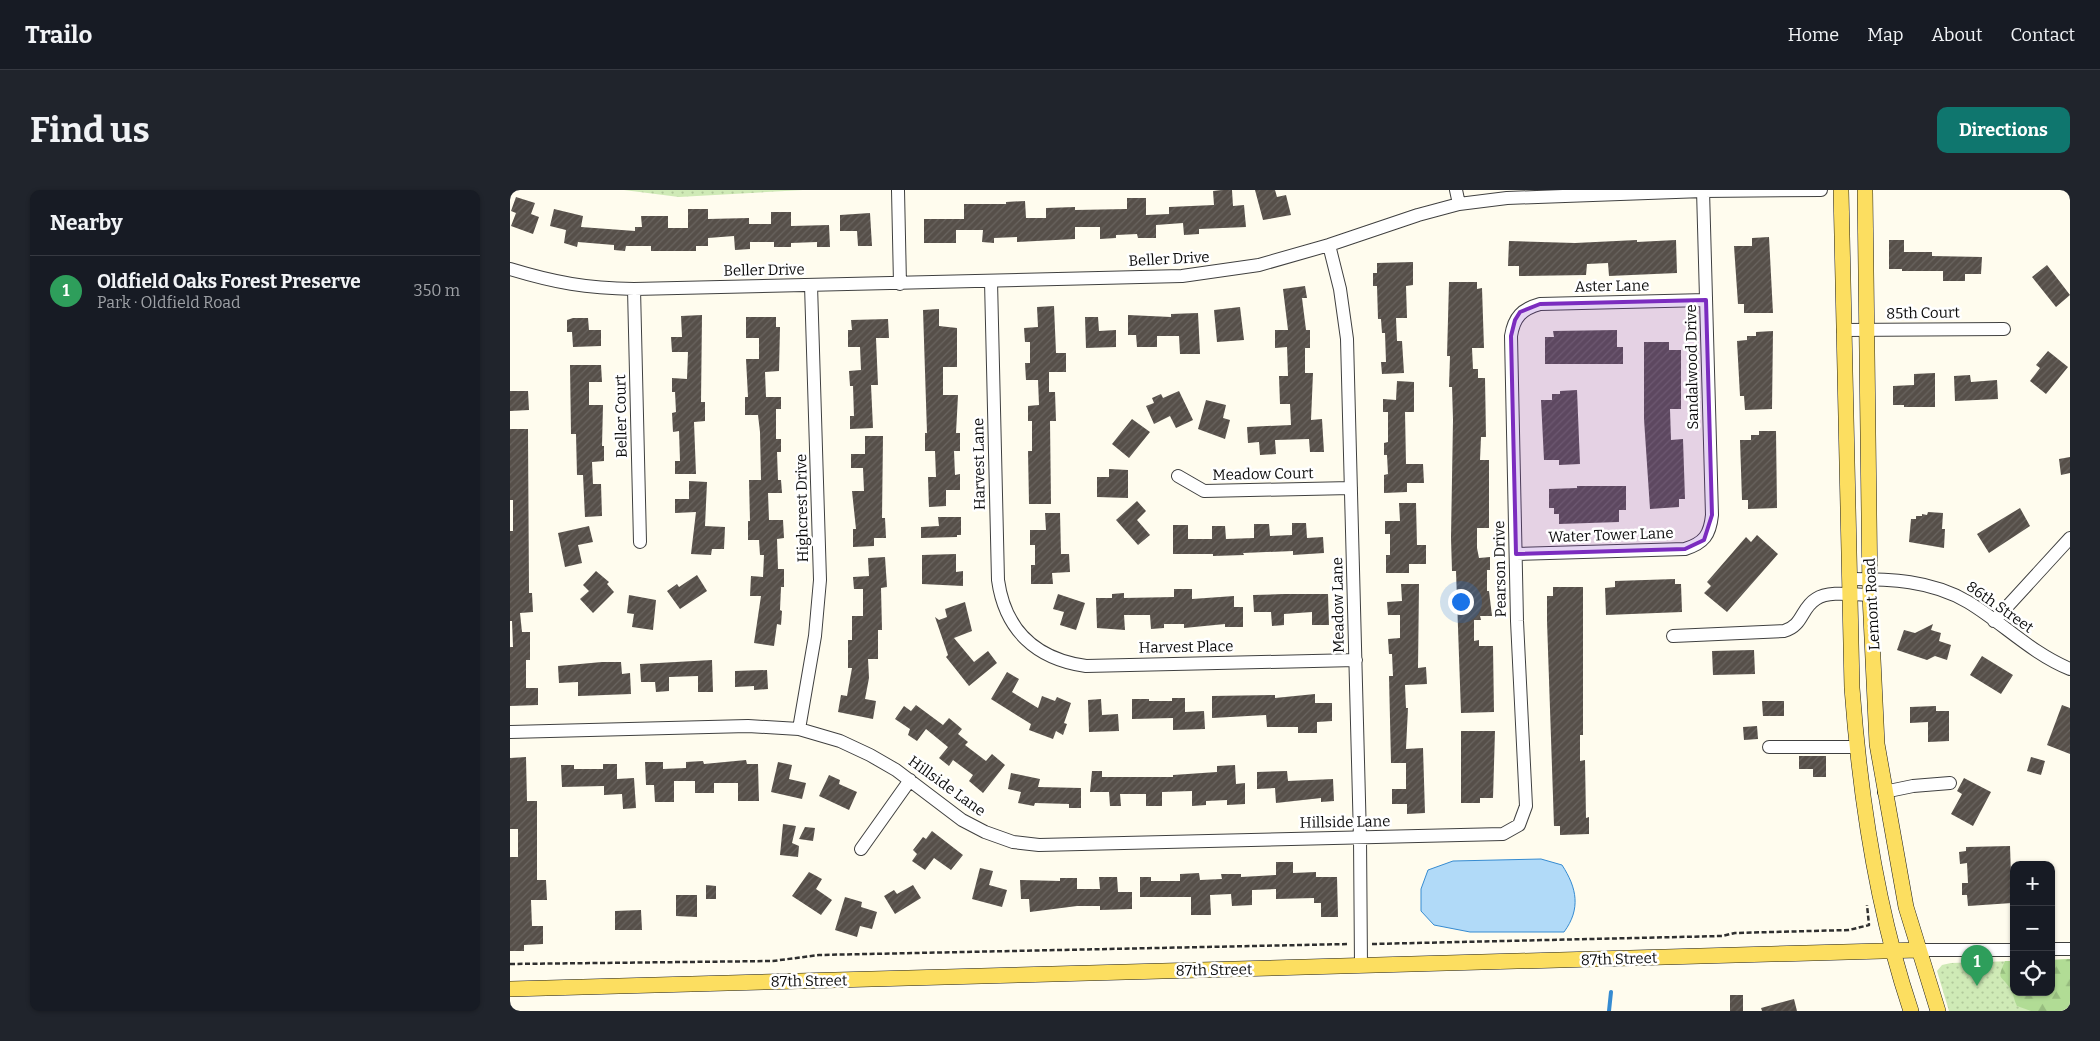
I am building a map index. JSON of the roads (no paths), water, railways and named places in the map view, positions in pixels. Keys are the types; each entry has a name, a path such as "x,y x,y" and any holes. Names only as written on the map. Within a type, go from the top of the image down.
{"main road":[{"name":"Lemont Road","path":"1841,190 1849,595 1856,747 1869,840 1893,951 1911,1011"},
{"name":"Lemont Road","path":"1864,190 1870,595 1877,744 1884,792 1906,907 1938,1011"},
{"name":"87th Street","path":"510,988 1918,950"}],"street":[{"path":"898,190 900,284"},
{"path":"1456,190 1459,204"},
{"name":"Sandalwood Drive","path":"1703,190 1712,515 1710,530 1704,540"},
{"name":"Beller Drive","path":"510,269 584,288 634,289 900,284 1192,275 1259,265 1329,245 1399,220 1459,204 1551,192 1822,190"},
{"name":"Meadow Lane","path":"1329,245 1340,289 1347,339 1360,838 1361,966"},
{"name":"Harvest Lane","path":"991,281 998,580 1008,615 1024,640"},
{"name":"Highcrest Drive","path":"799,729 815,636 820,580 812,285"},
{"name":"Beller Court","path":"634,289 640,542"},
{"name":"Aster Lane","path":"1520,312 1540,304 1706,300"},
{"name":"Pearson Drive","path":"1519,825 1526,806 1516,554 1511,336 1515,320 1520,312"},
{"name":"85th Court","path":"1843,330 2004,329"},
{"name":"Meadow Court","path":"1178,476 1204,491 1351,488"},
{"path":"1994,621 2070,538"},
{"name":"Water Tower Lane","path":"1516,554 1685,549 1704,540"},
{"name":"86th Street","path":"1849,579 1918,583 1944,590 1969,603 2036,651 2070,669"},
{"path":"1674,636 1784,631 1796,626 1816,598 1829,595 1870,595"},
{"name":"Harvest Place","path":"1024,640 1059,661 1086,666 1356,660"},
{"name":"Hillside Lane","path":"510,732 748,726 799,729 855,747 896,770 974,827 999,838 1039,845 1503,834 1519,825"},
{"path":"1768,747 1856,747"},
{"path":"861,849 910,780"},
{"path":"1884,792 1913,786 1950,783"},
{"path":"2055,949 2070,949"},
{"path":"1918,950 2010,950"}],"water":[{"path":"1541,859 1562,865 1574,890 1575,907 1564,932 1470,932 1434,925 1421,911 1421,889 1428,870 1453,861"}],"waterway":[{"path":"1609,1011 1611,992"}],"place":[{"name":"Oldfield Oaks Forest Preserve","path":"1977,986"}]}
